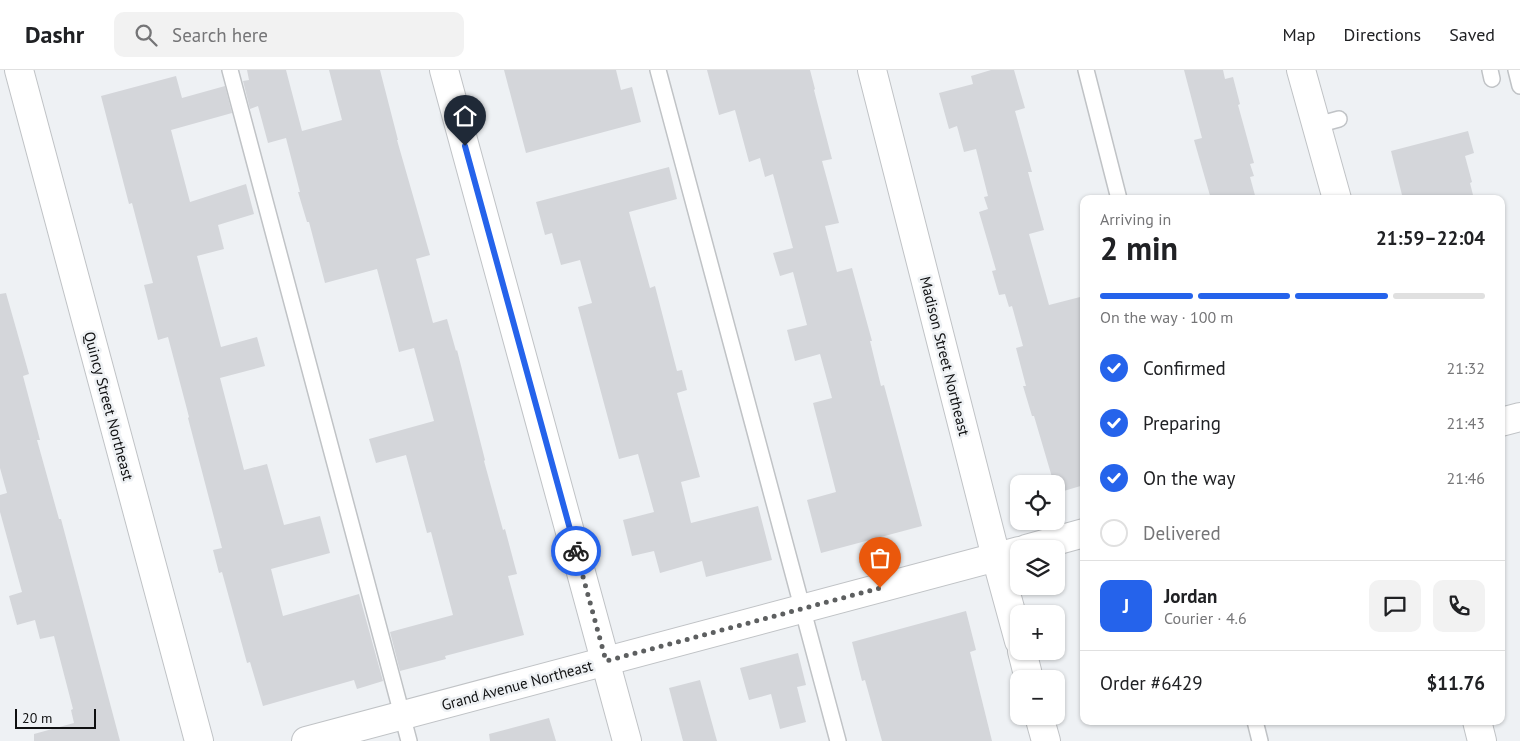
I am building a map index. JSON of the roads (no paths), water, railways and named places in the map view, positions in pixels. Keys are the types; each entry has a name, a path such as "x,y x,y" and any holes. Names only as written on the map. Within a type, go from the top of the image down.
{"street":[{"name":"Quincy Street Northeast","path":"19,70 199,741"},
{"path":"444,70 627,741"},
{"name":"Madison Street Northeast","path":"872,70 1007,554 1014,605"},
{"path":"1301,70 1328,122 1337,195"},
{"path":"1505,421 1520,417"},
{"path":"1059,540 1080,534"},
{"name":"Grand Avenue Northeast","path":"306,741 405,728 606,661 1007,554"},
{"path":"1042,725 1046,741"},
{"path":"1477,725 1482,741"}],"lane":[{"path":"230,70 405,728"},
{"path":"658,70 838,741"},
{"path":"1086,70 1118,195"},
{"path":"1516,70 1520,86"},
{"path":"1256,725 1260,741"}]}
